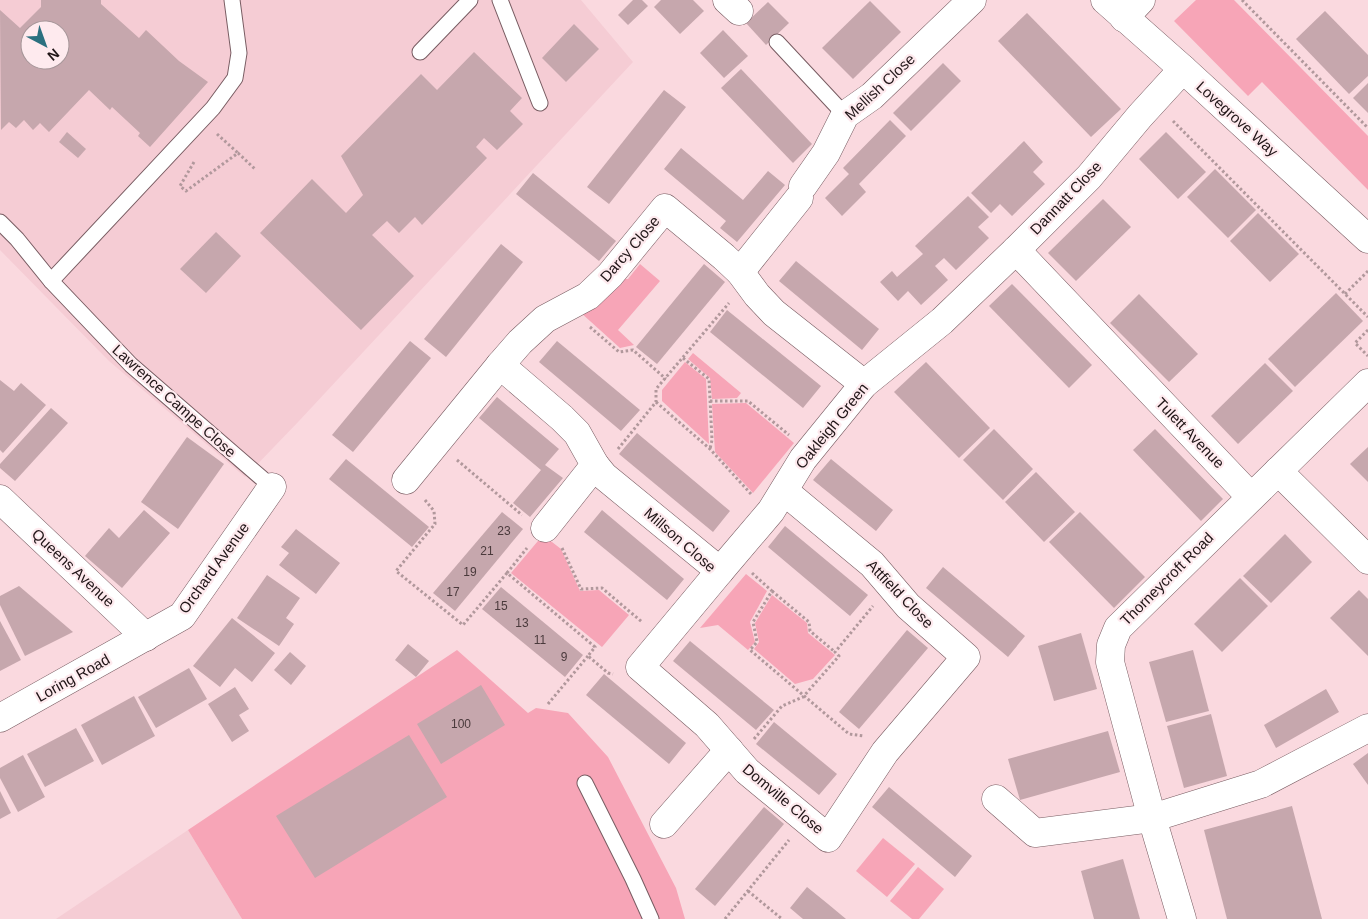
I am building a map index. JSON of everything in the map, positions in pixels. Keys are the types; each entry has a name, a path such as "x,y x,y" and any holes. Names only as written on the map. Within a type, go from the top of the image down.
{"street":[{"name":"Mellish Close","path":"744,277 826,153 845,114 872,96 972,0"},
{"name":"Lovegrove Way","path":"1123,6 1183,69 1368,239"},
{"name":"Dannatt Close","path":"942,321 1089,177 1140,116 1183,69"},
{"name":"Darcy Close","path":"578,302 610,275 665,208 724,257 744,277 774,313 864,384"},
{"name":"Tulett Avenue","path":"1016,250 1251,497"},
{"path":"414,489 500,365 520,342 546,319 578,302"},
{"name":"Oakleigh Green","path":"727,564 771,511 803,459 864,384 942,321"},
{"name":"Millson Close","path":"500,365 577,433 598,468 727,564 628,671"},
{"path":"1251,497 1368,384"},
{"path":"533,530 598,468"},
{"path":"1278,471 1368,560"},
{"name":"Orchard Avenue","path":"146,637 182,616 272,487"},
{"name":"Attfield Close","path":"784,490 872,564 908,606 966,657 885,752"},
{"name":"Thorneycroft Road","path":"1182,919 1152,818 1110,662 1111,645 1118,628 1251,497"},
{"name":"Queens Avenue","path":"0,499 146,637"},
{"name":"Loring Road","path":"0,718 146,637"},
{"name":"Domville Close","path":"628,671 707,725 747,771 828,838 885,752"},
{"path":"996,799 1035,833 1152,818 1261,784 1368,728"},
{"name":"Domville Close","path":"664,824 733,755"}],"lane":[{"path":"51,281 213,108 235,78 239,53 232,0"},
{"path":"420,52 470,0"},
{"path":"500,0 540,103"},
{"path":"777,42 845,114"},
{"name":"Lawrence Campe Close","path":"0,222 18,239 51,281 131,365 272,487"},
{"path":"585,783 651,919"}],"path":[{"path":"1242,0 1368,128"},
{"path":"1171,118 1368,317"},
{"path":"212,130 256,170"},
{"path":"194,161 180,186 186,190 238,153"},
{"path":"1345,294 1368,271"},
{"path":"598,468 656,402 656,389 683,358 744,277"},
{"path":"578,302 619,352 633,350 666,379"},
{"path":"1368,330 1355,343 1368,356"},
{"path":"683,358 709,379 712,440 710,449"},
{"path":"710,401 748,401 793,439"},
{"path":"656,402 710,449 754,496"},
{"path":"414,489 434,511 435,524 396,571 463,625 507,573 533,530 458,458 451,466"},
{"path":"727,564 772,591 809,622 810,631 839,656 803,697 782,706 733,755"},
{"path":"507,573 595,647 548,704"},
{"path":"835,652 890,584"},
{"path":"772,591 753,622 758,642 750,650 793,686 803,697 849,734 864,736 885,752"},
{"path":"588,656 608,672 628,671"},
{"path":"725,919 792,837"},
{"path":"748,891 782,919"}],"shaded area":[{"path":"0,0 581,0 633,62 245,477 109,361 0,250"},
{"path":"1196,0 1234,0 1368,136 1368,190 1262,82 1248,96 1174,21"},
{"path":"640,264 660,281 618,330 634,345 620,348 580,312 618,279 628,279"},
{"path":"693,353 741,393 737,398 712,399 710,378 688,359"},
{"path":"685,362 706,379 709,444 662,401 662,390"},
{"path":"746,403 794,443 753,493 715,452 712,404"},
{"path":"543,535 561,549 580,591 599,590 629,615 602,647 511,573"},
{"path":"746,574 767,591 750,622 755,642 748,650 718,625 700,628"},
{"path":"772,595 807,623 808,633 835,655 813,679 795,684 754,649 759,642 755,623"},
{"path":"457,650 528,713 536,708 568,713 608,757 676,888 685,919 242,919 188,830"},
{"path":"188,830 242,919 56,919"},
{"path":"883,838 915,864 887,897 856,871"},
{"path":"918,867 944,889 919,919 912,919 890,901"}],"building":[{"path":"41,0 101,0 101,4 139,38 146,30 179,61 208,82 150,147 138,136 140,133 112,107 110,110 89,90 49,132 40,123 33,130 24,120 16,128 9,122 1,130 0,10 20,28 20,70 70,70 70,20 28,20 41,7"},
{"path":"633,0 642,0 648,6 628,25 618,15"},
{"path":"661,0 693,0 704,11 680,34 654,7"},
{"path":"870,1 901,32 853,79 822,48"},
{"path":"768,2 789,23 766,45 746,23"},
{"path":"1325,11 1368,55 1368,76 1349,94 1296,39"},
{"path":"1027,13 1121,109 1091,137 998,41"},
{"path":"574,24 599,49 566,82 542,58"},
{"path":"723,30 748,56 724,78 700,53"},
{"path":"474,52 522,98 510,111 523,124 497,150 484,138 476,147 487,158 422,225 415,217 399,233 387,221 372,235 414,276 361,330 260,233 312,179 346,213 363,195 341,156 421,74 437,90"},
{"path":"943,63 961,81 911,131 893,113"},
{"path":"741,69 812,144 793,163 721,88"},
{"path":"1368,83 1368,113 1353,98"},
{"path":"664,90 686,107 609,204 587,187"},
{"path":"890,120 906,136 859,184 866,192 842,216 825,198 849,174 843,168"},
{"path":"67,132 86,149 78,158 59,142"},
{"path":"1166,132 1206,172 1178,199 1139,159"},
{"path":"1024,141 1043,162 1033,172 1045,184 1012,216 1000,204 991,213 971,193"},
{"path":"681,148 743,200 768,171 785,185 737,242 720,228 726,221 664,169"},
{"path":"1215,169 1256,210 1228,238 1187,197"},
{"path":"533,173 616,241 599,261 516,194"},
{"path":"968,196 989,217 978,227 989,238 956,270 944,258 935,266 948,280 921,305 908,291 898,301 880,282 892,271 897,277 923,254 915,246"},
{"path":"1103,199 1131,227 1076,281 1048,253"},
{"path":"1258,213 1299,254 1270,282 1230,241"},
{"path":"216,232 241,256 206,293 180,269"},
{"path":"501,244 523,262 446,357 424,339"},
{"path":"796,261 879,329 862,350 779,281"},
{"path":"704,264 725,282 657,364 636,347"},
{"path":"1012,284 1092,365 1069,388 989,306"},
{"path":"1336,293 1363,321 1295,387 1268,359"},
{"path":"1139,294 1198,354 1169,382 1110,323"},
{"path":"727,310 821,386 803,408 710,332"},
{"path":"410,341 431,358 353,452 332,435"},
{"path":"557,341 640,410 621,431 539,362"},
{"path":"926,362 990,428 959,458 894,392"},
{"path":"1265,363 1293,391 1238,444 1211,416"},
{"path":"0,380 14,391 21,383 46,405 3,453 0,450"},
{"path":"497,397 559,449 545,465 563,478 530,517 513,503 541,470 479,418"},
{"path":"51,408 68,423 15,481 0,468 0,464"},
{"path":"994,429 1033,469 1003,500 963,460"},
{"path":"1155,429 1223,499 1201,521 1133,450"},
{"path":"637,433 730,511 713,532 619,454"},
{"path":"187,437 224,464 178,529 141,502"},
{"path":"1368,447 1368,482 1350,464"},
{"path":"346,459 429,527 412,547 329,479"},
{"path":"831,459 893,510 876,531 813,480"},
{"path":"1036,472 1075,512 1044,542 1005,502"},
{"path":"144,510 170,533 122,588 85,556 109,528 119,538"},
{"path":"602,510 684,579 667,600 584,532"},
{"path":"502,512 523,529 455,611 433,593"},
{"path":"1080,512 1145,577 1114,608 1049,542"},
{"path":"785,526 868,595 850,616 768,547"},
{"path":"296,529 340,563 316,594 279,565 289,553 281,547"},
{"path":"1285,534 1312,562 1271,603 1243,576"},
{"path":"943,567 1025,636 1008,657 926,588"},
{"path":"267,575 300,598 286,618 294,624 279,646 237,618"},
{"path":"1240,578 1268,606 1222,652 1194,624"},
{"path":"19,586 73,632 25,656 0,605 0,596"},
{"path":"501,587 583,655 565,677 482,609"},
{"path":"1359,590 1368,599 1368,656 1330,618"},
{"path":"232,618 275,653 252,682 235,668 220,687 193,666"},
{"path":"0,621 21,660 0,671"},
{"path":"907,630 928,648 859,729 839,712"},
{"path":"1081,633 1097,689 1054,701 1038,646"},
{"path":"690,641 774,710 756,730 673,661"},
{"path":"408,644 429,661 416,677 395,660"},
{"path":"1193,650 1209,711 1166,722 1149,662"},
{"path":"290,652 306,666 291,685 274,670"},
{"path":"189,668 207,699 156,728 138,697"},
{"path":"604,674 686,743 669,764 586,695"},
{"path":"481,685 505,725 441,764 417,724"},
{"path":"235,687 249,709 239,715 249,731 232,742 208,704"},
{"path":"1326,689 1339,712 1276,748 1264,725"},
{"path":"134,696 155,736 102,765 81,725"},
{"path":"1211,714 1227,776 1184,788 1167,726"},
{"path":"774,722 837,774 819,795 756,744"},
{"path":"76,728 94,761 45,787 27,754"},
{"path":"1108,731 1120,772 1020,800 1008,759"},
{"path":"409,735 447,797 315,878 276,816"},
{"path":"1368,753 1368,785 1353,764"},
{"path":"23,755 45,797 18,812 0,778 0,768"},
{"path":"889,787 972,856 955,877 872,807"},
{"path":"0,791 11,813 0,819"},
{"path":"1292,806 1322,919 1227,919 1204,830"},
{"path":"764,807 784,824 715,906 695,889"},
{"path":"1123,859 1140,919 1094,919 1081,871"},
{"path":"807,887 846,919 803,919 790,908"}]}
